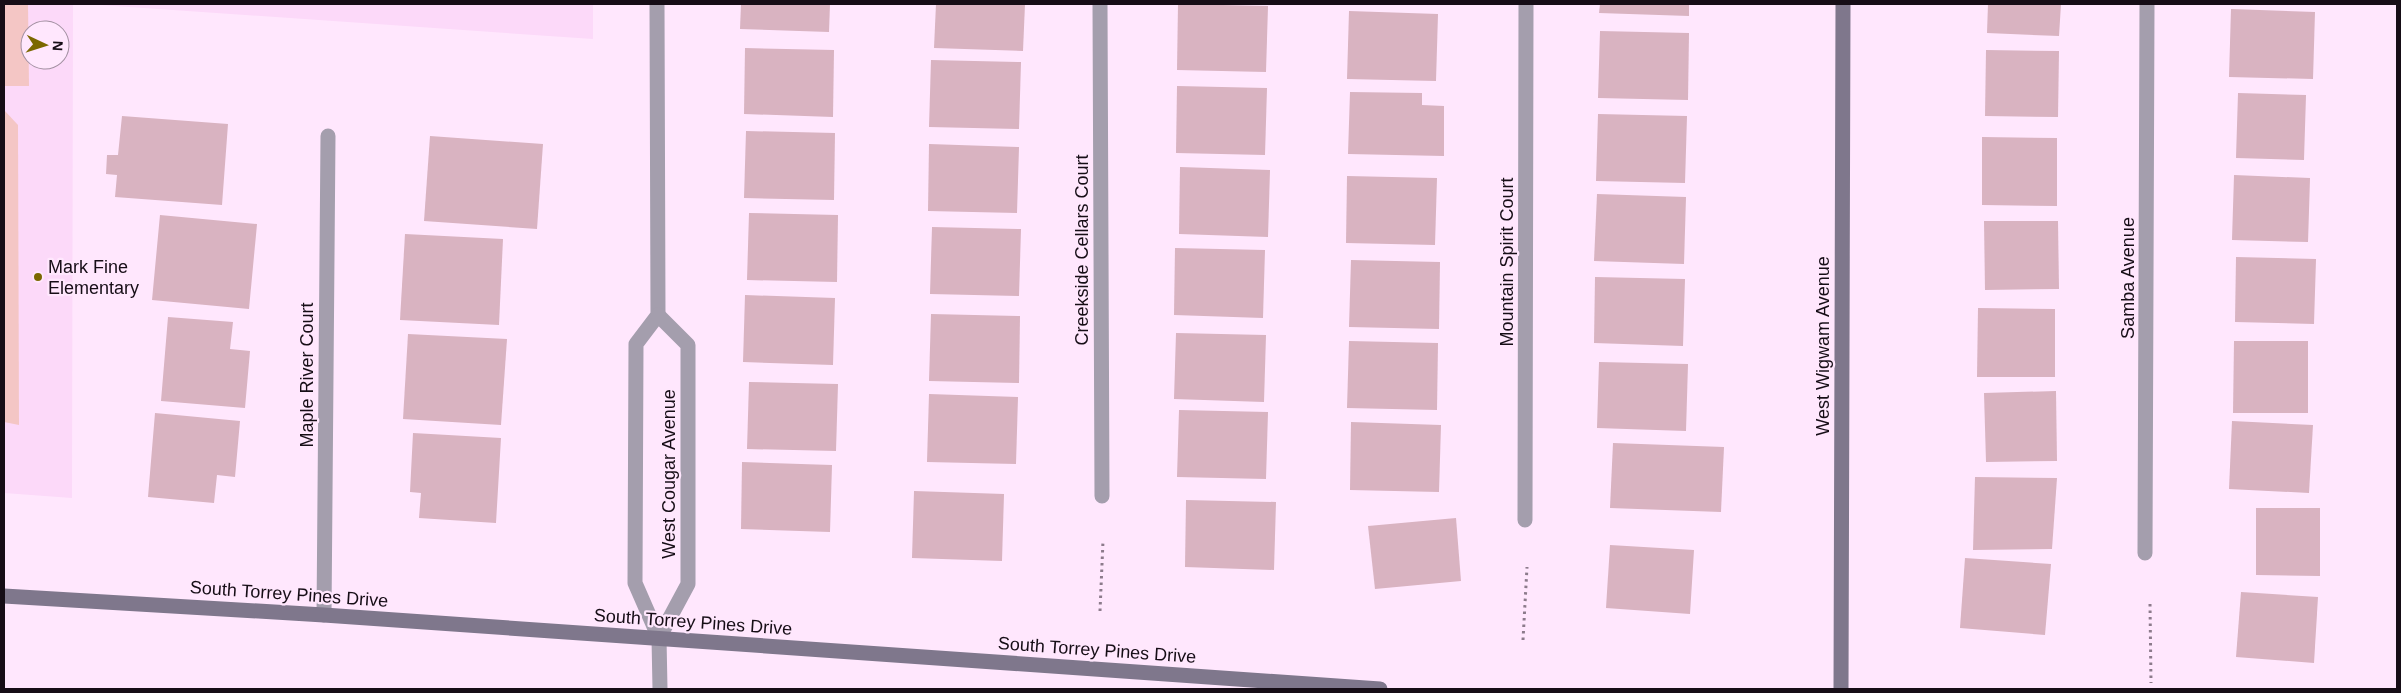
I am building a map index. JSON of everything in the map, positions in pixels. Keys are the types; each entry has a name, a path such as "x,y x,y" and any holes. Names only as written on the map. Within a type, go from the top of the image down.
{"street":[{"path":"657,4 658,315"},
{"name":"Creekside Cellars Court","path":"1100,4 1102,496"},
{"name":"Mountain Spirit Court","path":"1525,520 1526,4"},
{"name":"West Wigwam Avenue","path":"1841,689 1843,4"},
{"name":"Samba Avenue","path":"2146,553 2147,4"},
{"name":"Maple River Court","path":"324,615 328,136"},
{"name":"West Cougar Avenue","path":"659,638 688,584 688,345 658,315 636,344 636,582 659,638 660,689"},
{"name":"South Torrey Pines Drive","path":"4,596 324,615 1380,689"}],"path":[{"path":"1100,611 1103,541"},
{"path":"1523,640 1527,567"},
{"path":"2150,604 2152,683"}],"shaded area":[{"name":"Mark Fine Elementary","path":"4,4 73,4 72,498 4,493"},
{"path":"4,4 28,4 28,20 20,20 20,70 29,70 29,86 4,86"},
{"path":"86,4 593,4 593,39"},
{"path":"4,110 18,125 19,425 4,422"}],"building":[{"path":"741,4 830,4 829,32 740,29"},
{"path":"936,4 1025,4 1023,51 934,48"},
{"path":"1178,4 1268,6 1266,72 1177,70"},
{"path":"1600,4 1689,4 1689,16 1599,13"},
{"path":"1988,4 2061,4 2059,36 1987,33"},
{"path":"2231,9 2315,12 2313,79 2229,77"},
{"path":"1349,11 1438,14 1436,81 1347,79"},
{"path":"1600,31 1689,33 1688,100 1598,98"},
{"path":"745,48 834,50 833,117 744,114"},
{"path":"1986,50 2059,51 2058,117 1985,116"},
{"path":"931,60 1021,62 1019,129 929,127"},
{"path":"1177,86 1267,88 1265,155 1176,153"},
{"path":"1350,92 1422,93 1422,105 1444,106 1444,156 1348,154"},
{"path":"2238,93 2306,95 2304,160 2236,158"},
{"path":"1598,114 1687,116 1685,183 1596,181"},
{"path":"122,116 228,124 222,205 115,197 117,175 106,174 107,155 118,155"},
{"path":"746,131 835,133 834,200 744,198"},
{"path":"430,136 543,144 537,229 424,221"},
{"path":"1982,137 2057,138 2057,206 1982,205"},
{"path":"929,144 1019,147 1017,213 928,211"},
{"path":"1180,167 1270,170 1268,237 1179,234"},
{"path":"2234,175 2310,178 2308,242 2232,240"},
{"path":"1347,176 1437,178 1435,245 1346,243"},
{"path":"1597,194 1686,197 1684,264 1594,261"},
{"path":"749,213 838,215 837,282 747,280"},
{"path":"160,215 257,224 249,309 152,300"},
{"path":"1984,221 2058,221 2059,289 1985,290"},
{"path":"932,227 1021,229 1019,296 930,294"},
{"path":"405,234 503,239 499,325 400,320"},
{"path":"1175,248 1265,250 1263,318 1174,315"},
{"path":"2236,257 2316,259 2314,324 2235,322"},
{"path":"1351,260 1440,262 1439,329 1349,327"},
{"path":"1595,277 1685,279 1683,346 1594,343"},
{"path":"745,295 835,298 833,365 743,362"},
{"path":"1978,308 2055,309 2055,377 1977,377"},
{"path":"931,314 1020,316 1019,383 929,381"},
{"path":"168,317 233,322 230,349 250,351 245,408 161,401"},
{"path":"1176,333 1266,335 1264,402 1174,399"},
{"path":"408,334 507,339 501,425 403,419"},
{"path":"1349,341 1438,343 1437,410 1347,408"},
{"path":"2234,341 2308,341 2308,413 2233,413"},
{"path":"1599,362 1688,364 1686,431 1597,428"},
{"path":"749,382 838,384 836,451 747,449"},
{"path":"2056,391 2057,461 1986,462 1984,393"},
{"path":"929,394 1018,397 1016,464 927,462"},
{"path":"1179,410 1268,412 1266,479 1177,477"},
{"path":"155,413 240,421 235,477 217,475 214,503 148,497"},
{"path":"2232,421 2313,425 2309,493 2229,489"},
{"path":"1351,422 1441,425 1439,492 1350,490"},
{"path":"413,433 501,438 496,523 419,518 421,493 410,492"},
{"path":"1613,443 1724,447 1721,512 1610,508"},
{"path":"742,462 832,465 830,532 741,529"},
{"path":"1975,477 2057,478 2052,549 1973,550"},
{"path":"914,491 1004,494 1002,561 912,558"},
{"path":"1186,500 1276,502 1274,570 1185,567"},
{"path":"2256,508 2320,508 2320,576 2256,575"},
{"path":"1456,518 1461,581 1375,589 1368,526"},
{"path":"1610,545 1694,550 1690,614 1606,608"},
{"path":"1965,558 2051,564 2045,635 1960,628"},
{"path":"2241,592 2318,597 2314,663 2236,657"}],"place":[{"name":"Mark Fine Elementary","path":"38,277"}]}
